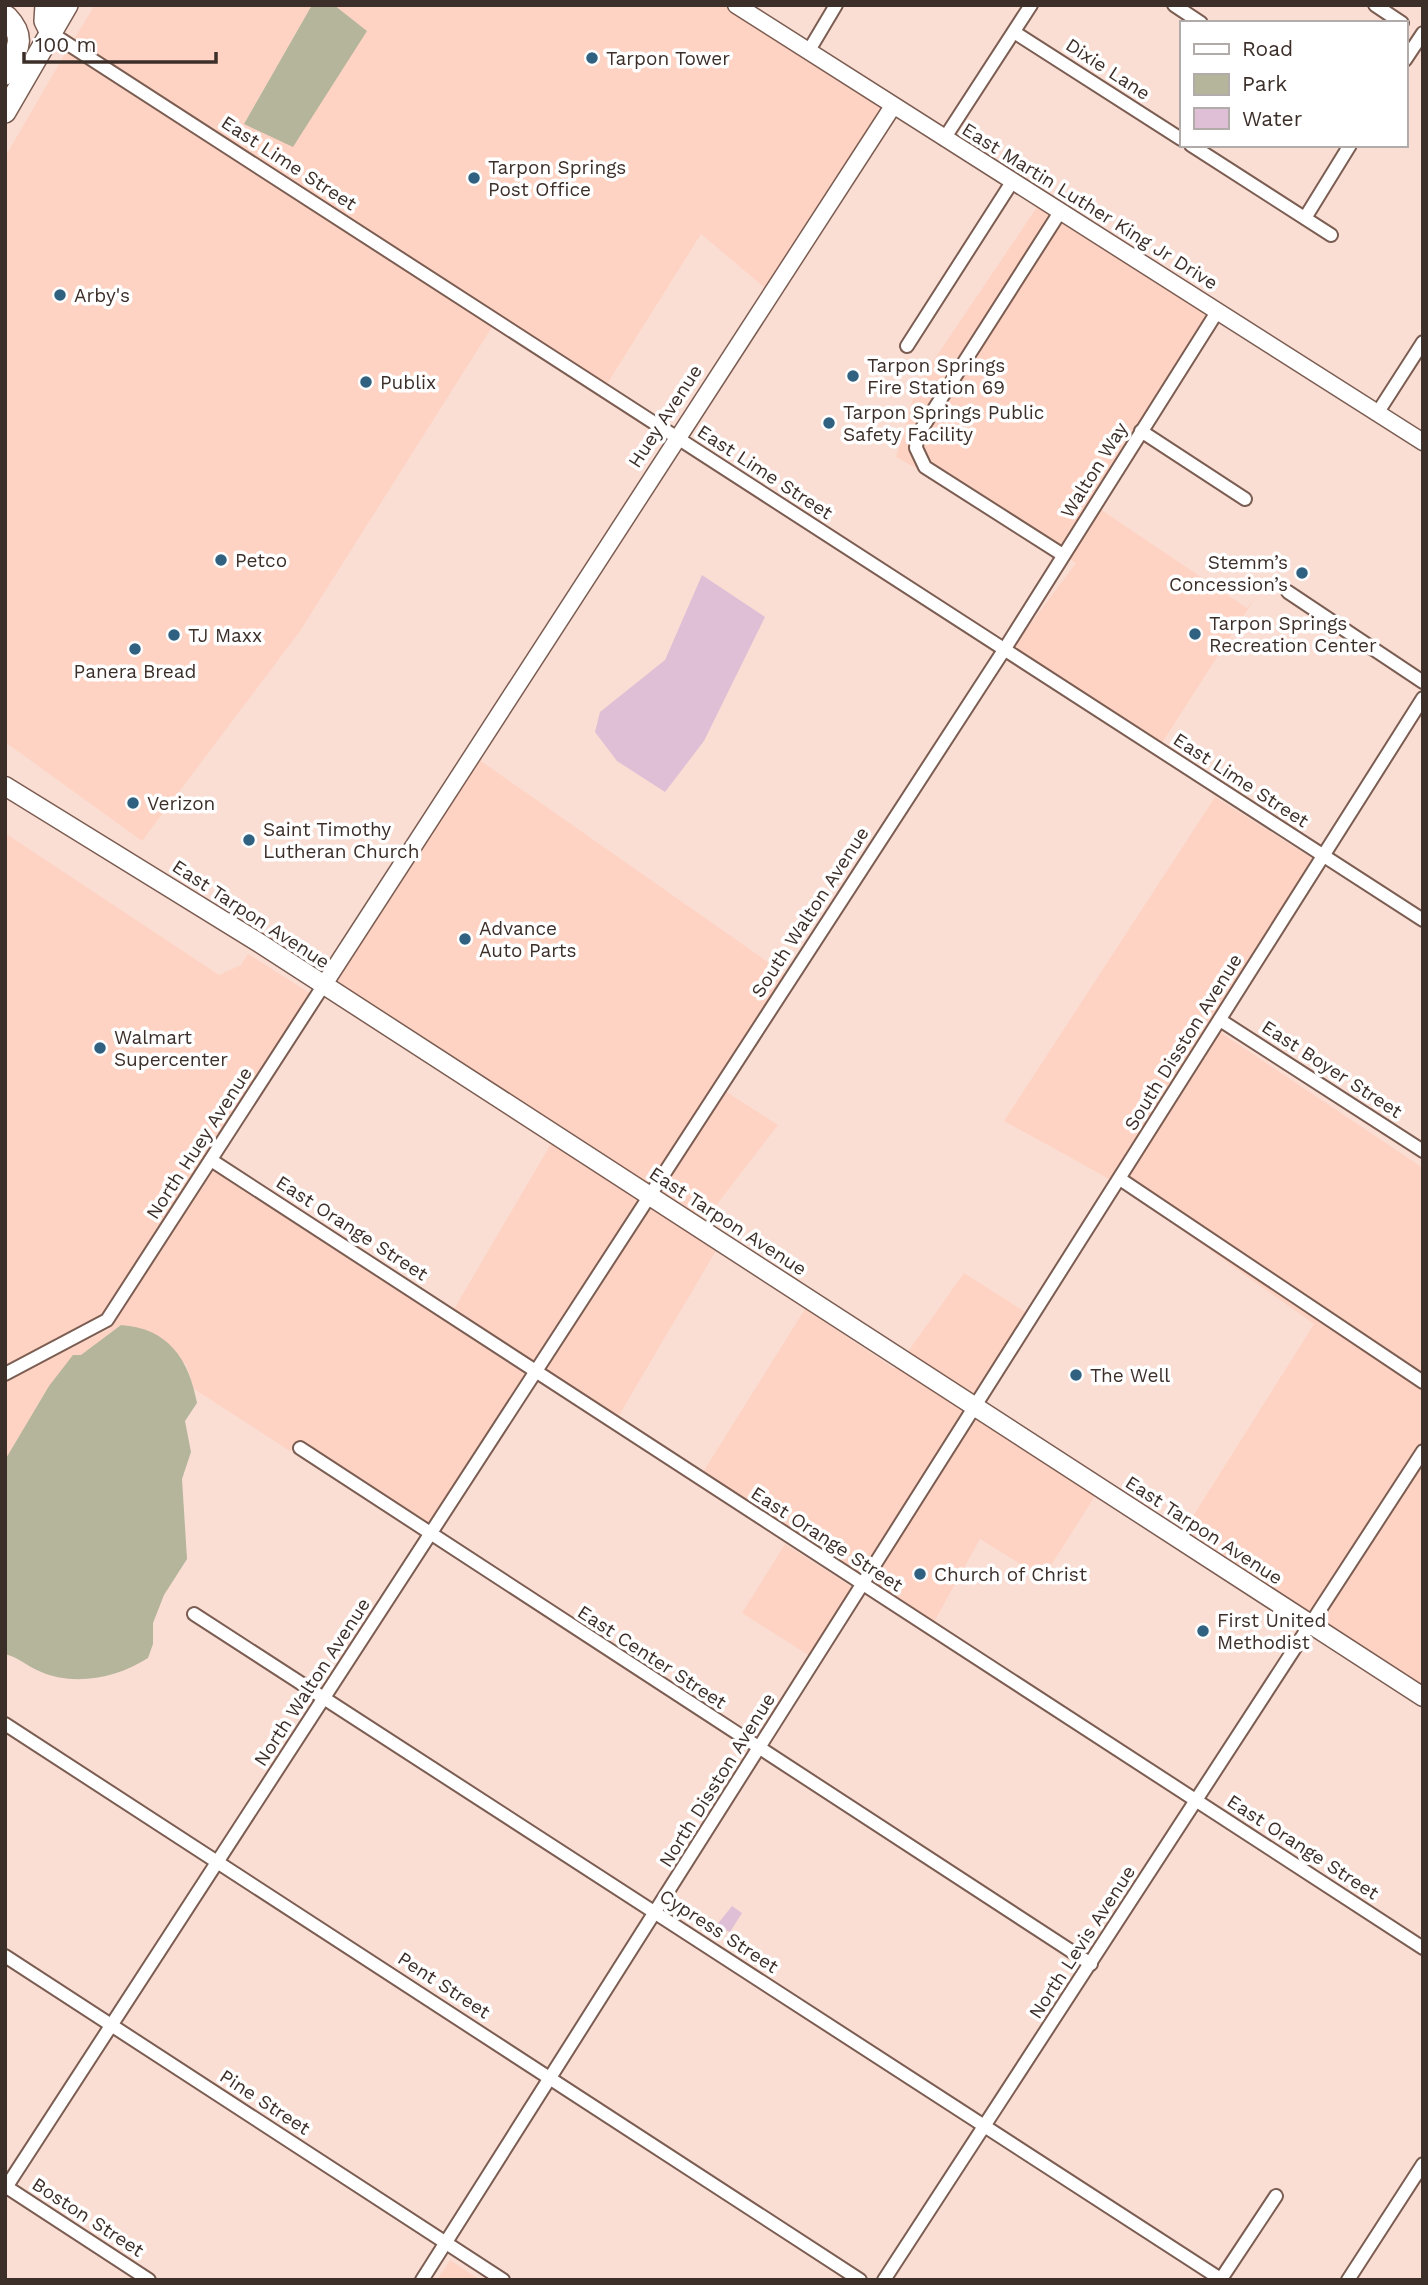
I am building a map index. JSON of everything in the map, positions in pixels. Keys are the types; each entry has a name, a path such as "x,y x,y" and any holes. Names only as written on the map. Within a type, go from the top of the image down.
{"highway":[{"path":"46,5 45,21 51,33"},
{"path":"5,112 67,5"},
{"path":"5,74 19,39 18,28 9,14"}],"main road":[{"name":"East Tarpon Avenue","path":"6,786 650,1195 1423,1697"}],"street":[{"name":"East Martin Luther King Jr Drive","path":"736,5 1423,442"},
{"path":"808,52 836,5"},
{"path":"944,139 1031,5"},
{"path":"1174,5 1198,21"},
{"path":"1374,5 1399,21"},
{"name":"Dixie Lane","path":"1014,32 1180,138"},
{"name":"East Lime Street","path":"51,33 1423,920"},
{"path":"1407,57 1422,34"},
{"name":"Huey Avenue","path":"323,986 893,106"},
{"path":"1194,147 1331,235"},
{"path":"1305,218 1349,147"},
{"path":"907,346 1012,182"},
{"path":"1060,212 917,436 916,448 925,467 1063,555"},
{"name":"Walton Way","path":"1004,650 1217,312"},
{"path":"1378,412 1423,342"},
{"path":"1141,432 1245,499"},
{"path":"1289,592 1423,681"},
{"name":"South Walton Avenue","path":"650,1195 1004,650"},
{"name":"South Disston Avenue","path":"975,1406 1423,698"},
{"name":"North Huey Avenue","path":"5,1374 107,1320 323,986"},
{"name":"East Boyer Street","path":"1220,1020 1423,1151"},
{"name":"East Orange Street","path":"211,1160 1423,1948"},
{"path":"1120,1179 1423,1382"},
{"name":"North Walton Avenue","path":"6,2188 650,1195"},
{"name":"North Disston Avenue","path":"422,2280 975,1406"},
{"name":"East Center Street","path":"300,1448 429,1535 1091,1964"},
{"name":"North Levis Avenue","path":"884,2280 1198,1802 1423,1451"},
{"name":"Cypress Street","path":"194,1614 1221,2279"},
{"name":"Pent Street","path":"5,1724 860,2280"},
{"name":"Pine Street","path":"5,1956 503,2280"},
{"path":"1348,2280 1423,2164"},
{"name":"Boston Street","path":"6,2188 149,2280"},
{"path":"1221,2279 1276,2196"}],"shaded area":[{"path":"95,5 312,5 244,124 367,31 334,5 722,5 883,109 765,288 701,234 607,384 74,39"},
{"path":"66,52 492,327 300,631 142,841 5,742 5,157"},
{"path":"1037,207 1050,215 912,433 910,451 919,470 896,457 917,385"},
{"path":"1061,222 1208,315 1062,545 937,466 930,461 923,446 924,438"},
{"path":"1100,509 1247,608 1255,598 1162,743 1013,647 1076,563 1069,558"},
{"path":"478,759 785,974 648,1185 338,987 338,975"},
{"path":"1215,797 1313,859 1111,1180 1004,1121"},
{"path":"5,833 219,975 241,965 248,954 310,993 102,1315 5,1366"},
{"path":"1220,1032 1423,1168 1423,1373 1129,1176"},
{"path":"725,1091 778,1125 704,1221 659,1192"},
{"path":"552,1142 640,1198 533,1362 454,1309"},
{"path":"213,1169 525,1374 428,1525 299,1439 290,1451 194,1389 186,1364 121,1325 81,1355 49,1386 5,1460 5,1381 109,1329"},
{"path":"1141,1201 1423,1391 1423,1439 1310,1615 1183,1532 1314,1324"},
{"path":"651,1205 717,1249 618,1417 544,1369"},
{"path":"964,1273 1027,1313 973,1396 907,1353"},
{"path":"805,1309 895,1369 898,1365 965,1409 861,1575 703,1472"},
{"path":"975,1419 1097,1493 1043,1578 980,1539 934,1622 872,1582"},
{"path":"1423,1464 1423,1688 1321,1623"},
{"path":"785,1544 853,1588 810,1656 742,1613"},
{"path":"450,2260 480,2280 437,2280"}],"green space":[{"path":"312,5 334,5 367,31 293,147 244,124"},
{"path":"121,1325 137,1327 164,1339 182,1360 193,1387 197,1403 185,1421 191,1452 182,1479 187,1559 164,1595 153,1623 153,1644 148,1658 109,1675 66,1679 39,1671 5,1654 5,1460 49,1386 73,1355 81,1355"}],"water":[{"path":"702,575 765,617 704,741 665,792 617,761 595,732 600,712 665,660"},
{"path":"732,1906 742,1913 730,1932 716,1926"}],"place":[{"name":"Tarpon Tower","path":"592,58"},
{"name":"Tarpon Springs Post Office","path":"474,178"},
{"name":"Arby's","path":"60,295"},
{"name":"Tarpon Springs Fire Station 69","path":"853,376"},
{"name":"Publix","path":"366,382"},
{"name":"Tarpon Springs Public Safety Facility","path":"829,423"},
{"name":"Petco","path":"221,560"},
{"name":"Stemm’s Concession’s","path":"1302,573"},
{"name":"Tarpon Springs Recreation Center","path":"1195,634"},
{"name":"TJ Maxx","path":"174,635"},
{"name":"Panera Bread","path":"135,649"},
{"name":"Verizon","path":"133,803"},
{"name":"Saint Timothy Lutheran Church","path":"249,840"},
{"name":"Advance Auto Parts","path":"465,939"},
{"name":"Walmart Supercenter","path":"100,1048"},
{"name":"The Well","path":"1076,1375"},
{"name":"Church of Christ","path":"920,1574"},
{"name":"First United Methodist","path":"1203,1631"}]}
